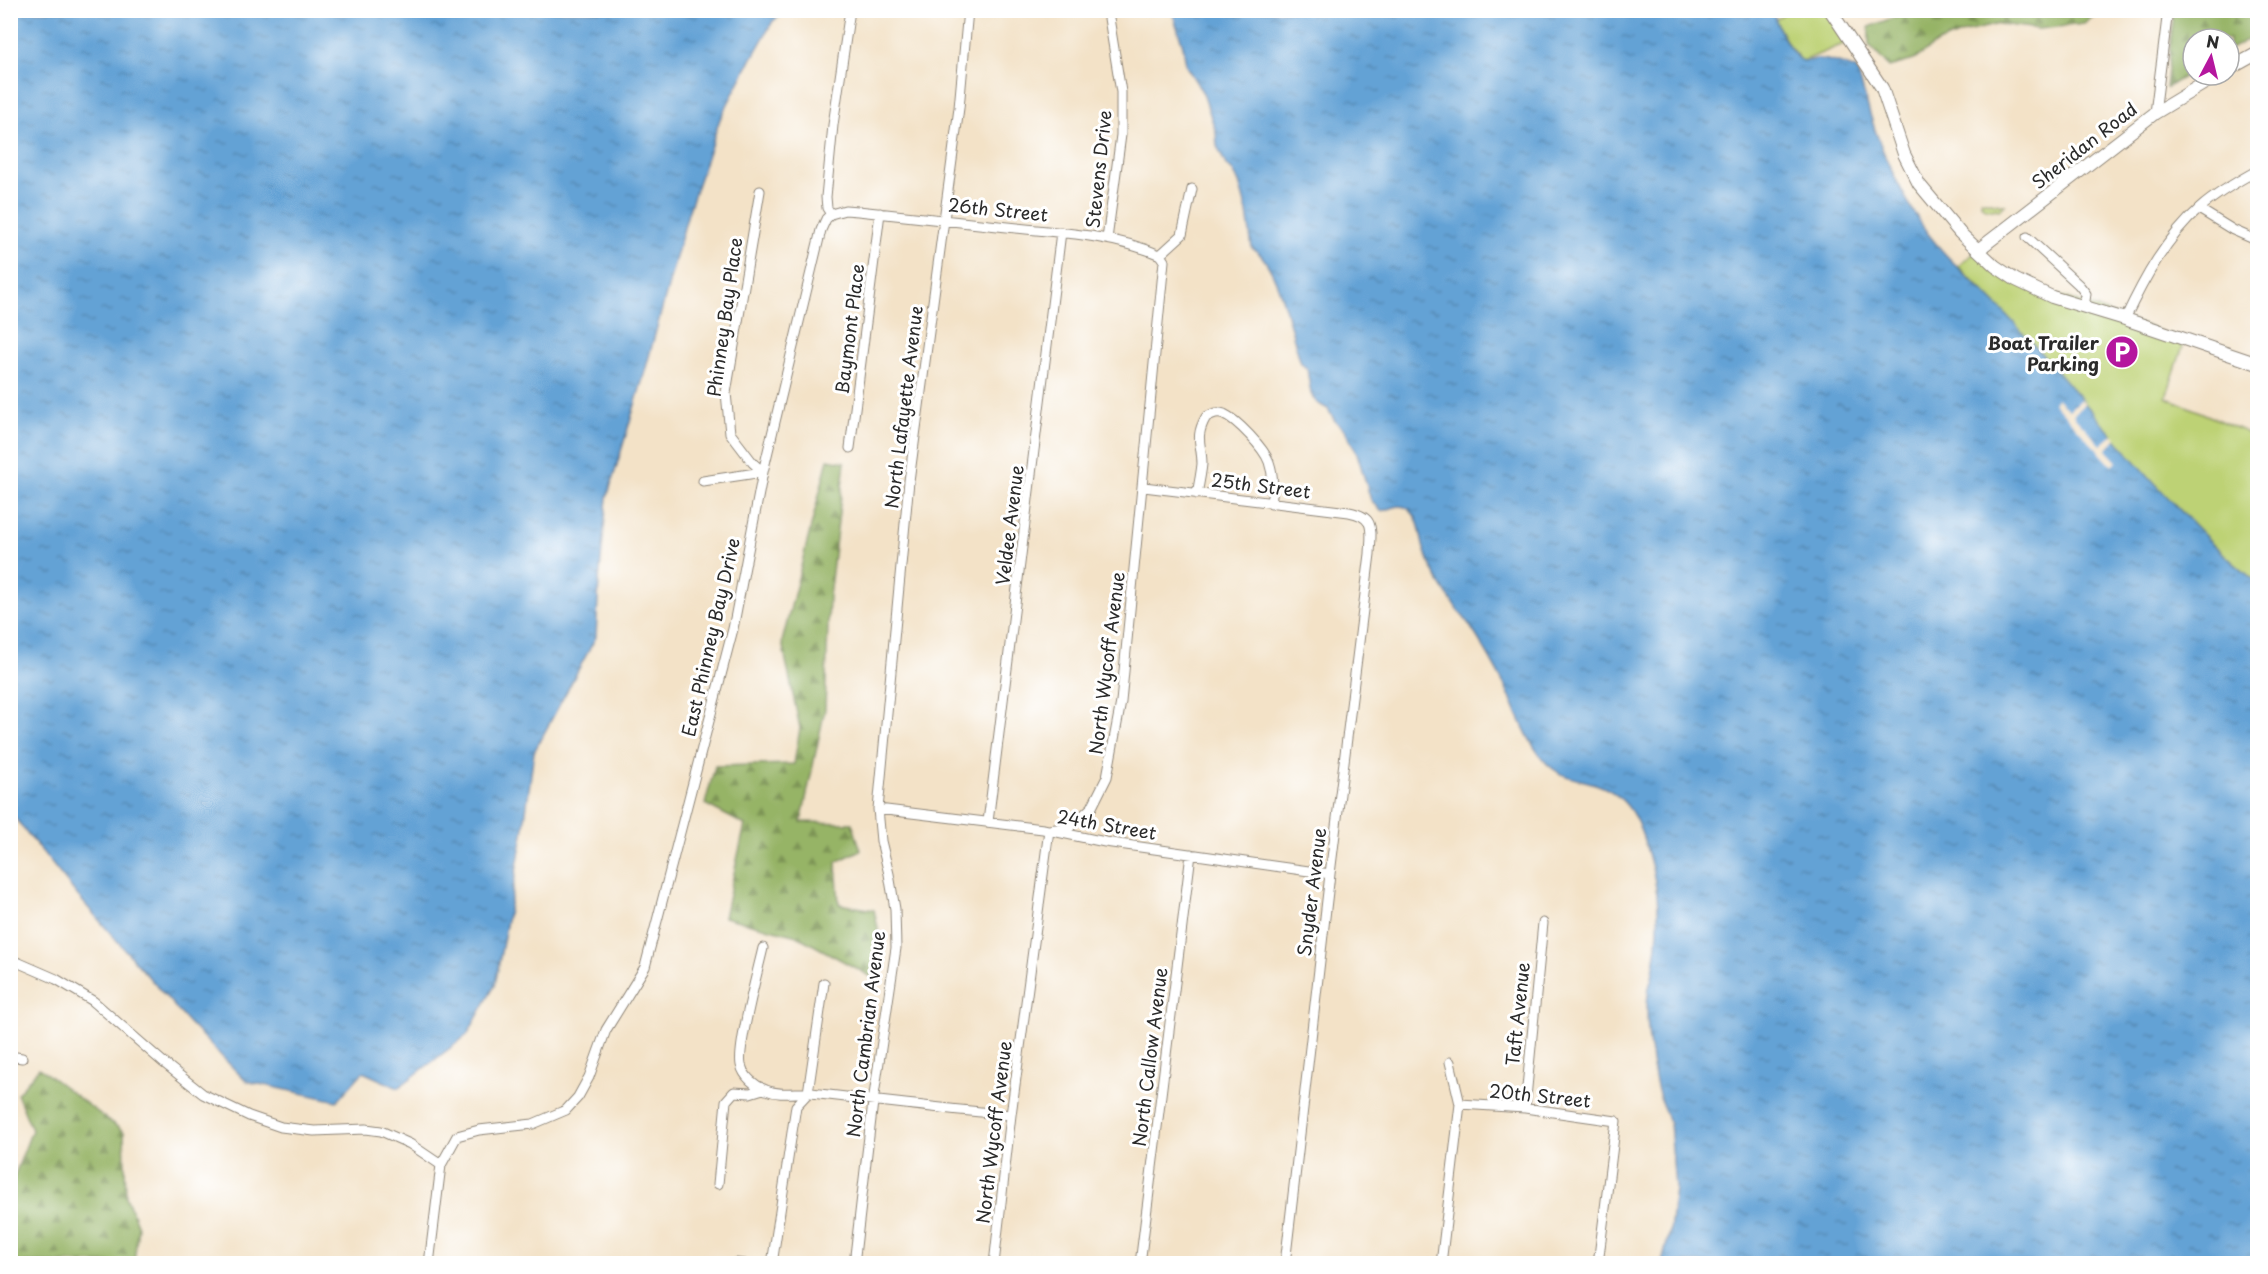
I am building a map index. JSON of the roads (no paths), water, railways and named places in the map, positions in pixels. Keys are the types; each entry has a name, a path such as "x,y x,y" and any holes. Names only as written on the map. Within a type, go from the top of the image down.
{"main road":[{"path":"1830,10 1882,88 1904,154 1919,184 1942,213 1978,250 2016,280 2052,297 2126,319 2258,364"},
{"path":"2241,62 2258,53"},
{"name":"Sheridan Road","path":"1978,250 2155,114 2199,87"}],"street":[{"path":"831,214 827,208 826,197 833,125 850,10"},
{"name":"North Lafayette Avenue","path":"878,809 909,481 965,56 968,10"},
{"path":"2155,114 2168,10"},
{"name":"Stevens Drive","path":"1107,239 1120,135 1121,92 1108,12"},
{"path":"2126,319 2141,285 2178,232 2199,209 2224,189 2258,170"},
{"path":"1160,255 1182,235 1192,189"},
{"name":"Phinney Bay Place","path":"760,191 726,393 730,434 763,472"},
{"path":"2199,209 2233,230 2258,241"},
{"name":"26th Street","path":"831,214 845,210 1061,232 1146,248 1160,255"},
{"name":"Baymont Place","path":"850,448 880,213"},
{"name":"East Phinney Bay Drive","path":"441,1165 457,1136 479,1130 532,1124 566,1110 578,1097 589,1077 606,1030 645,966 728,647 763,472 821,230 831,214"},
{"name":"Veldee Avenue","path":"988,822 1061,232"},
{"path":"2027,237 2079,285 2086,294 2084,308"},
{"name":"North Wycoff Avenue","path":"994,1263 1049,830 1070,827 1092,807 1107,777 1121,702 1144,487 1164,261 1160,255"},
{"path":"1197,494 1202,462 1198,441 1199,432 1206,417 1214,413 1224,414 1265,452 1273,476 1271,504"},
{"path":"703,481 763,472"},
{"name":"25th Street","path":"1144,487 1356,513 1367,518 1371,524"},
{"name":"Snyder Avenue","path":"1285,1263 1370,554 1371,524"},
{"name":"24th Street","path":"878,809 1049,830 1106,842 1330,874"},
{"name":"North Cambrian Avenue","path":"854,1263 873,1102 896,948 895,909 890,874 881,841 878,809"},
{"name":"North Callow Avenue","path":"1140,1263 1191,854"},
{"name":"Taft Avenue","path":"1525,1108 1543,923"},
{"path":"763,948 743,1041 741,1064 748,1079 776,1094 808,1093 873,1102 1011,1115"},
{"path":"10,959 56,978 93,1001 202,1094 249,1116 281,1127 314,1131 366,1129 381,1131 410,1144 441,1165 429,1263"},
{"path":"772,1263 796,1106 808,1093 824,983"},
{"path":"10,1056 22,1058"},
{"path":"1441,1263 1460,1104 1450,1062"},
{"path":"718,1184 726,1101 734,1092 750,1093 763,1089"},
{"name":"20th Street","path":"1460,1104 1525,1108 1616,1121 1598,1263"},
{"path":"736,1263 745,1263"}],"water":[{"path":"10,11 788,11 773,21 720,119 688,213 644,375 607,498 596,637 534,752 523,834 495,985 467,1035 398,1088 363,1072 337,1101 246,1081 188,1022 78,896 11,813"},
{"path":"1172,11 1773,11 1785,39 1800,59 1828,60 1856,69 1886,159 1906,199 1927,233 2013,322 2185,516 2220,551 2257,582 2257,1263 1662,1263 1670,1231 1675,1188 1670,1123 1655,1079 1649,1042 1648,992 1656,950 1658,908 1655,881 1641,830 1629,808 1611,791 1562,774 1544,761 1531,743 1507,690 1484,648 1438,581 1425,552 1415,516 1407,508 1398,506 1381,511 1371,500 1357,453 1345,430 1335,421 1328,409 1317,403 1311,394 1307,369 1301,363 1283,300 1269,267 1261,255 1252,248 1247,212 1239,182 1226,165 1217,146 1216,132 1203,93 1186,66 1183,46"}],"place":[{"name":"Boat Trailer Parking","path":"2122,352"}]}
